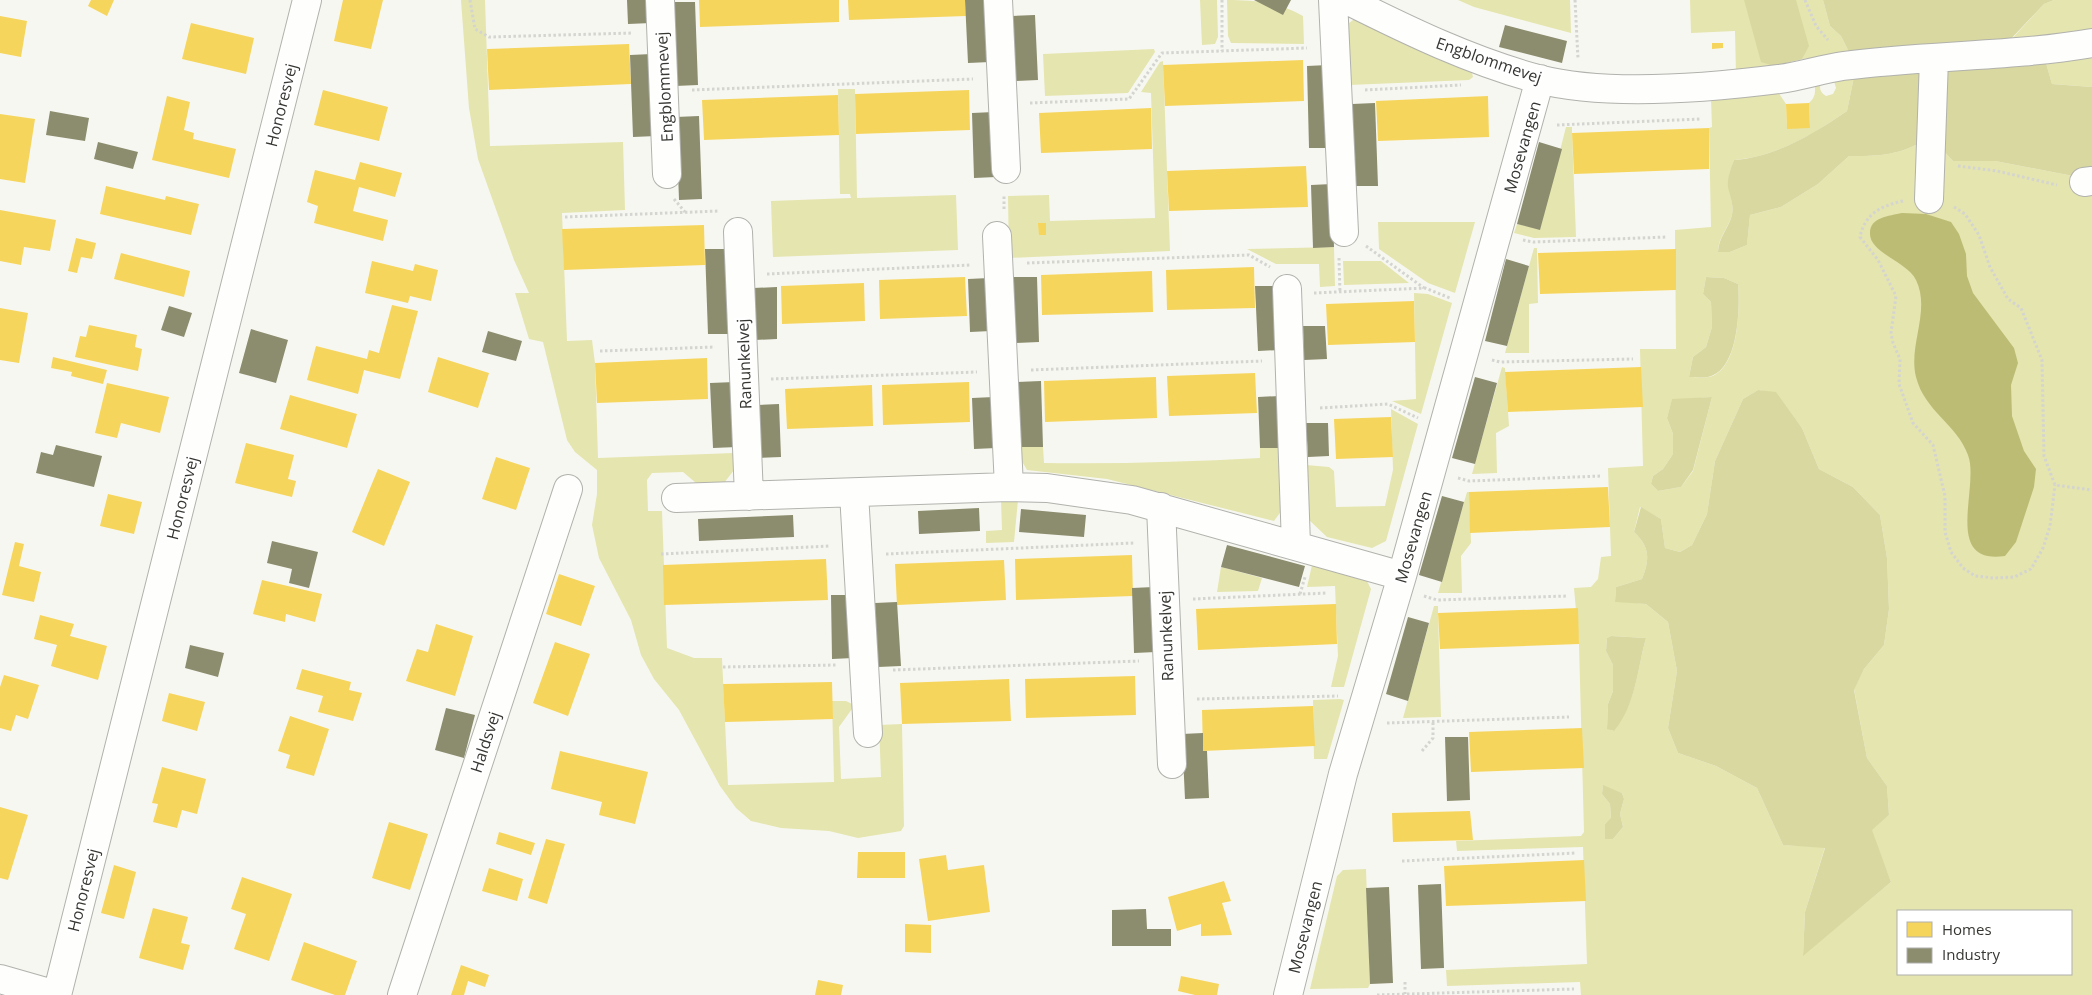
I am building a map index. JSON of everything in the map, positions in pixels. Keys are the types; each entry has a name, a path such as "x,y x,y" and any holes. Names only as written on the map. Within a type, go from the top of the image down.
{"street":[{"name":"Honoresvej","path":"57,995 307,0"},
{"name":"Engblommevej","path":"660,0 667,174"},
{"path":"998,0 1006,169"},
{"path":"1333,0 1344,232"},
{"name":"Engblommevej","path":"1347,0 1415,34 1481,61 1540,79 1614,88 1701,87 1781,78 1843,66 2092,43"},
{"path":"1929,199 1934,59"},
{"name":"Mosevangen","path":"1288,995 1339,792 1432,470 1540,79"},
{"name":"Ranunkelvej","path":"738,232 749,496"},
{"path":"997,236 1009,487"},
{"path":"1287,289 1296,545"},
{"path":"676,498 1009,487 1057,489 1132,500 1296,545 1400,582"},
{"name":"Haldsvej","path":"402,995 568,489"},
{"path":"854,493 868,733"},
{"name":"Ranunkelvej","path":"1161,508 1172,764"},
{"path":"0,979 57,995"}],"path":[{"path":"470,0 475,29 488,37 661,32"},
{"path":"1222,0 1222,51"},
{"path":"1575,0 1579,85"},
{"path":"1805,0 1816,26 1832,46 1843,66"},
{"path":"664,91 1002,91 1129,99 1162,53 1335,48"},
{"path":"1337,91 1479,84 1481,61"},
{"path":"1528,123 1538,126 1701,119"},
{"path":"1930,162 1997,171 2049,184 2073,187 2088,181"},
{"path":"997,236 1004,212 1006,169"},
{"path":"1910,199 1929,199 1947,203 1965,214 1979,235 1990,267 2008,299 2021,308 2042,360 2044,456 2055,485 2050,526 2043,548 2031,569 2014,577 1994,578 1975,576 1963,568 1951,552 1945,532 1945,496 1933,445 1913,423 1898,384 1900,359 1891,333 1896,296 1878,260 1860,237 1864,222 1877,211 1892,203 1910,199"},
{"path":"565,217 734,210 738,232"},
{"path":"1340,293 1338,246 1344,232 1425,288 1477,308"},
{"path":"1498,233 1533,242 1667,237"},
{"path":"740,275 1249,256 1277,270 1287,289 1298,293 1340,293 1425,288"},
{"path":"600,351 743,346"},
{"path":"1464,354 1500,362 1633,359"},
{"path":"1292,410 1388,404 1444,427"},
{"path":"1432,470 1469,481 1602,476"},
{"path":"2055,485 2092,490"},
{"path":"661,554 1162,542"},
{"path":"1400,582 1437,600 1568,596"},
{"path":"1165,600 1327,593"},
{"path":"723,667 864,668 1167,660"},
{"path":"1169,700 1345,696 1364,706 1375,724 1569,717"},
{"path":"1422,752 1433,738 1433,722"},
{"path":"1402,861 1576,853"},
{"path":"1405,982 1405,994"},
{"path":"1376,995 1574,989"}],"green space":[{"path":"461,0 485,0 490,146 623,142 625,210 562,213 567,341 592,340 595,363 598,458 734,453 734,470 724,483 696,483 683,472 652,473 647,480 648,511 662,511 667,648 694,658 722,658 728,785 834,782 832,701 846,701 852,704 852,709 839,727 841,779 881,777 879,725 902,724 904,826 901,831 858,838 829,831 781,828 751,821 736,808 720,786 679,710 654,679 641,655 631,620 599,558 592,525 597,494 597,470 575,452 567,440 543,342 529,339 515,293 529,293 514,260 478,159 469,108"},
{"path":"1200,0 1217,0 1218,37 1215,44 1202,45"},
{"path":"1227,0 1276,5 1303,16 1304,44 1231,43 1228,36"},
{"path":"1458,0 1570,0 1571,33 1474,7"},
{"path":"1690,0 1823,0 1830,26 1841,36 1850,54 1802,59 1736,74 1735,31 1691,33"},
{"path":"1744,0 1796,0 1809,46 1802,59 1774,66 1761,62"},
{"path":"1823,0 2054,0 2044,4 2007,43 1850,54 1841,36 1830,26"},
{"path":"2054,0 2092,0 2092,35 2008,43 2044,4"},
{"path":"1359,19 1471,69 1473,77 1469,80 1349,85 1348,24 1353,20"},
{"path":"1154,49 1155,52 1128,93 1045,96 1043,54"},
{"path":"2092,52 2092,87 2052,84 2044,56"},
{"path":"2044,56 2052,84 2092,87 2092,174 2073,176 1995,161 1953,161 1940,147 1941,79 1953,65"},
{"path":"1163,61 1170,251 1009,258 1008,196 1049,195 1050,221 1155,218 1151,93 1141,92 1160,62"},
{"path":"1914,68 1925,80 1923,141 1905,150 1887,154 1849,156 1818,184 1781,207 1750,215 1747,245 1730,252 1718,252 1720,242 1732,215 1728,184 1734,160 1765,154 1794,143 1847,111 1855,72"},
{"path":"1855,72 1847,111 1794,143 1765,154 1734,160 1729,181 1732,215 1721,237 1718,252 1730,252 1747,245 1750,215 1781,207 1818,184 1849,156 1887,154 1905,150 1923,141 1921,180 1939,182 1940,147 1953,161 1995,161 2073,176 2081,189 2092,189 2092,995 1581,995 1580,982 1447,986 1446,970 1587,964 1583,847 1457,851 1456,841 1581,836 1584,832 1579,644 1574,588 1591,587 1598,579 1601,557 1611,556 1608,468 1643,466 1640,349 1676,349 1675,230 1711,227 1709,128 1712,127 1711,99 1758,91 1778,92 1786,104 1787,128 1810,128 1809,103 1815,94 1815,78","holes":["1827,79 1834,81 1836,88 1833,94 1826,96 1820,88 1821,81","1706,277 1724,278 1738,284 1739,308 1736,337 1732,351 1719,372 1709,377 1689,377 1693,357 1706,347 1712,327 1711,302 1703,294","1758,390 1776,393 1802,428 1819,469 1853,487 1880,515 1887,558 1889,609 1884,645 1864,669 1854,689 1867,758 1887,786 1889,815 1871,830 1891,882 1803,955 1805,912 1825,847 1783,845 1757,788 1716,766 1678,753 1668,728 1677,671 1668,622 1646,604 1615,601 1616,587 1642,579 1646,565 1646,548 1634,532 1640,507 1661,519 1665,548 1680,552 1692,545 1707,514 1715,461 1743,399","1712,397 1693,471 1681,487 1658,491 1651,484 1653,476 1663,469 1673,454 1673,434 1667,418 1672,400","1611,636 1646,638 1631,699 1621,721 1613,731 1607,728 1608,704 1613,691 1613,665 1606,651 1607,638","1603,786 1622,793 1624,799 1620,814 1623,827 1613,839 1605,839 1605,824 1611,819 1610,804 1602,794"]},
{"path":"838,89 855,89 857,198 956,195 958,250 773,257 771,201 851,198 850,194 840,194"},
{"path":"1566,127 1572,127 1576,237 1534,238 1514,233 1517,224 1540,229"},
{"path":"1378,222 1475,222 1455,293 1428,283 1379,249"},
{"path":"1334,247 1335,286 1320,287 1319,264 1276,264 1247,249"},
{"path":"1534,248 1537,248 1538,303 1529,304 1529,353 1505,353"},
{"path":"1343,261 1381,261 1409,283 1344,285"},
{"path":"1706,277 1724,278 1738,284 1738,322 1732,351 1726,363 1718,372 1708,377 1689,377 1693,357 1706,347 1712,327 1711,302 1703,294"},
{"path":"1414,293 1428,294 1452,303 1421,414 1392,401 1416,399"},
{"path":"1502,367 1505,368 1509,426 1496,433 1497,473 1472,474"},
{"path":"1758,390 1776,392 1802,428 1819,469 1853,487 1880,515 1887,558 1889,609 1884,645 1864,669 1854,690 1867,758 1887,786 1889,815 1872,830 1891,882 1803,956 1805,912 1825,848 1783,845 1757,788 1716,766 1678,753 1668,728 1677,671 1668,622 1646,604 1615,602 1616,587 1642,579 1645,572 1646,548 1634,532 1641,507 1661,519 1665,548 1680,552 1692,545 1707,514 1715,461 1743,399"},
{"path":"1712,397 1693,470 1681,487 1658,491 1651,484 1653,476 1663,469 1673,454 1673,434 1667,418 1672,399"},
{"path":"1391,409 1418,424 1386,541 1372,548 1327,537 1308,519 1306,465 1329,467 1334,471 1336,507 1385,506 1393,470"},
{"path":"1020,447 1043,447 1044,463 1206,461 1260,458 1260,448 1282,448 1282,510 1274,521 1107,479 1027,470 1020,458"},
{"path":"1467,492 1469,492 1471,543 1461,556 1462,593 1438,593"},
{"path":"1001,500 1018,500 1014,542 986,543 986,531 1002,530"},
{"path":"1313,561 1365,577 1371,589 1344,687 1331,687 1338,656 1335,586 1307,587"},
{"path":"1221,567 1262,578 1258,591 1217,592"},
{"path":"1434,606 1438,606 1441,717 1403,718"},
{"path":"1611,636 1646,638 1631,699 1627,710 1614,731 1607,729 1608,704 1613,691 1613,665 1606,651 1607,638"},
{"path":"1313,700 1344,700 1327,759 1314,759"},
{"path":"1603,785 1622,793 1624,799 1620,814 1623,827 1613,839 1605,839 1605,824 1611,818 1610,804 1602,794"},
{"path":"1366,869 1370,984 1368,988 1310,989 1337,876 1343,870"}],"shaded area":[{"path":"1902,213 1926,214 1951,222 1959,234 1966,254 1967,276 1973,293 2014,348 2018,363 2011,385 2012,416 2024,451 2036,469 2034,487 2016,542 2005,556 1986,556 1974,549 1969,536 1967,521 1970,486 1968,455 1963,444 1926,400 1916,377 1914,365 1921,304 1916,280 1912,274 1882,252 1871,240 1871,228 1877,220"}],"building: Homes":[{"path":"91,0 114,0 107,16 88,6"},
{"path":"343,0 383,0 371,49 334,41"},
{"path":"699,0 839,0 839,22 700,27"},
{"path":"848,0 965,0 966,16 849,20"},
{"path":"0,16 27,21 21,57 0,53"},
{"path":"191,23 254,38 246,74 182,59"},
{"path":"1712,43 1723,43 1723,48 1712,49"},
{"path":"629,44 631,84 489,90 487,49"},
{"path":"1303,60 1304,101 1165,106 1163,65"},
{"path":"323,90 388,107 379,141 314,125"},
{"path":"969,90 970,130 856,134 855,94"},
{"path":"838,95 839,135 704,140 702,100"},
{"path":"167,96 190,102 184,130 194,133 193,139 236,149 229,178 152,160"},
{"path":"1488,96 1489,137 1378,141 1376,101"},
{"path":"1809,103 1810,128 1787,129 1786,104"},
{"path":"1151,108 1152,149 1041,153 1039,113"},
{"path":"0,114 35,119 25,183 0,179"},
{"path":"1709,128 1709,169 1574,174 1572,133"},
{"path":"360,162 402,173 395,197 359,187 353,211 388,220 383,241 314,223 318,206 307,202 315,170 355,180"},
{"path":"1306,166 1308,207 1169,211 1167,171"},
{"path":"106,186 165,200 166,196 199,204 191,235 100,214"},
{"path":"0,210 56,220 50,251 24,247 21,265 0,261"},
{"path":"1038,223 1046,223 1046,235 1039,235"},
{"path":"704,225 705,265 564,270 562,229"},
{"path":"76,238 96,243 92,259 81,257 77,273 68,271"},
{"path":"1676,249 1676,290 1540,294 1538,253"},
{"path":"121,253 190,271 184,297 114,279"},
{"path":"372,261 413,271 415,264 438,270 431,301 410,296 408,303 365,293"},
{"path":"1254,267 1255,308 1167,310 1166,270"},
{"path":"1152,271 1153,312 1042,315 1041,275"},
{"path":"965,277 967,316 880,319 879,280"},
{"path":"864,283 865,321 782,324 781,286"},
{"path":"1414,301 1415,342 1328,345 1326,304"},
{"path":"392,305 418,311 400,379 364,370 358,394 307,380 316,346 367,359 369,350 379,353"},
{"path":"0,308 28,313 19,363 0,360"},
{"path":"89,325 137,335 135,347 142,349 138,371 75,357 80,336 86,337"},
{"path":"53,357 107,370 103,384 71,376 72,372 51,368"},
{"path":"438,357 489,373 478,408 428,392"},
{"path":"707,358 708,399 597,403 595,363"},
{"path":"1641,367 1643,407 1508,412 1505,372"},
{"path":"1255,373 1257,413 1169,416 1167,376"},
{"path":"1156,377 1157,418 1045,422 1044,381"},
{"path":"969,382 970,422 883,425 882,385"},
{"path":"107,383 169,397 160,433 121,423 117,438 95,433"},
{"path":"872,385 873,426 787,429 785,389"},
{"path":"290,395 357,414 347,448 280,429"},
{"path":"1391,417 1393,457 1336,459 1334,419"},
{"path":"246,443 294,455 288,479 296,481 292,497 235,483"},
{"path":"496,457 530,468 516,510 482,499"},
{"path":"378,469 410,482 384,546 352,532"},
{"path":"1608,487 1610,527 1470,533 1469,492"},
{"path":"108,494 142,502 134,534 100,526"},
{"path":"15,542 24,544 19,566 41,572 34,602 2,595"},
{"path":"1132,555 1133,596 1016,600 1015,559"},
{"path":"826,559 828,600 664,605 663,565"},
{"path":"1004,560 1006,600 897,605 895,564"},
{"path":"559,574 595,586 581,626 546,614"},
{"path":"262,580 322,594 315,622 286,614 285,622 253,614"},
{"path":"1336,604 1337,644 1198,650 1196,609"},
{"path":"1578,608 1579,644 1440,649 1438,613"},
{"path":"40,615 74,624 70,636 107,646 98,680 51,666 57,645 34,639"},
{"path":"436,624 473,636 455,696 406,681 417,649 428,652"},
{"path":"555,642 590,654 568,716 533,703"},
{"path":"302,669 351,682 349,690 362,693 353,721 318,712 323,696 296,689"},
{"path":"4,675 39,685 28,719 16,715 11,731 0,728 0,687"},
{"path":"1135,676 1136,715 1026,718 1025,679"},
{"path":"1009,679 1011,721 902,724 900,683"},
{"path":"832,682 833,719 725,722 723,684"},
{"path":"169,693 205,702 197,731 162,721"},
{"path":"1313,706 1315,746 1203,751 1202,710"},
{"path":"290,716 329,729 314,776 286,768 290,755 278,751"},
{"path":"1582,728 1584,768 1471,772 1469,732"},
{"path":"560,751 648,772 635,824 599,815 602,802 551,789"},
{"path":"162,767 206,779 197,814 182,810 177,828 153,822 158,804 152,803"},
{"path":"0,807 28,815 8,880 0,878"},
{"path":"1470,811 1473,840 1393,842 1392,813"},
{"path":"389,822 428,834 410,890 372,878"},
{"path":"499,832 535,843 531,855 496,844"},
{"path":"546,839 565,844 547,904 528,898"},
{"path":"858,852 905,852 905,878 857,878"},
{"path":"946,855 948,870 984,865 990,912 928,921 919,859"},
{"path":"1584,860 1586,901 1446,906 1444,866"},
{"path":"114,865 136,872 124,919 101,913"},
{"path":"489,868 523,879 517,901 482,891"},
{"path":"242,877 292,894 269,961 234,949 246,914 231,909"},
{"path":"1224,881 1231,901 1222,903 1232,935 1201,936 1201,924 1177,931 1168,897"},
{"path":"153,908 188,917 181,943 190,945 183,970 139,958"},
{"path":"905,924 931,925 931,953 905,952"},
{"path":"304,942 357,961 345,995 335,995 291,980"},
{"path":"461,965 489,975 485,987 468,981 464,995 451,995"},
{"path":"1181,976 1219,984 1217,995 1195,995 1178,991"},
{"path":"818,980 843,985 841,995 815,995"}],"building: Industry":[{"path":"627,0 650,0 651,23 628,24"},
{"path":"965,0 987,0 990,62 968,63"},
{"path":"1254,0 1291,0 1283,15"},
{"path":"672,2 695,2 698,85 675,86"},
{"path":"1035,15 1038,80 1014,81 1011,16"},
{"path":"1505,25 1567,41 1562,63 1499,47"},
{"path":"652,54 656,136 633,137 630,55"},
{"path":"1328,65 1331,148 1309,148 1307,66"},
{"path":"1375,103 1378,186 1355,186 1352,104"},
{"path":"50,111 89,118 85,141 46,135"},
{"path":"994,112 996,177 974,178 972,113"},
{"path":"699,116 702,199 679,200 676,117"},
{"path":"98,142 138,152 133,169 94,159"},
{"path":"1539,142 1562,149 1540,230 1517,224"},
{"path":"1332,184 1334,247 1313,248 1311,185"},
{"path":"705,249 728,249 731,334 708,334"},
{"path":"1506,259 1529,266 1507,346 1485,341"},
{"path":"1013,277 1037,277 1039,342 1016,343"},
{"path":"989,278 991,331 970,332 968,279"},
{"path":"1255,286 1278,286 1280,350 1258,351"},
{"path":"777,287 777,339 755,340 753,288"},
{"path":"169,306 192,313 184,337 161,330"},
{"path":"1303,326 1325,326 1327,359 1304,360"},
{"path":"251,329 288,340 276,383 239,373"},
{"path":"488,331 522,341 516,361 482,352"},
{"path":"1475,377 1497,383 1475,464 1452,458"},
{"path":"1041,381 1043,447 1020,447 1017,382"},
{"path":"735,382 737,447 713,448 710,383"},
{"path":"1280,396 1282,448 1260,448 1258,397"},
{"path":"994,397 996,448 974,449 972,398"},
{"path":"779,404 781,457 758,458 757,405"},
{"path":"1306,423 1328,423 1329,456 1308,457"},
{"path":"56,445 102,456 94,487 36,473 41,452 53,455"},
{"path":"1442,496 1464,502 1442,582 1419,575"},
{"path":"979,508 980,531 919,534 918,511"},
{"path":"1021,509 1086,515 1084,537 1019,532"},
{"path":"793,515 794,537 699,541 698,519"},
{"path":"272,541 318,552 309,588 289,583 292,569 267,563"},
{"path":"1227,545 1305,566 1299,587 1221,567"},
{"path":"1154,587 1156,652 1134,653 1132,588"},
{"path":"831,595 851,595 853,658 832,659"},
{"path":"897,602 901,666 878,667 875,603"},
{"path":"1408,617 1429,623 1408,701 1386,694"},
{"path":"190,645 224,653 218,677 185,668"},
{"path":"446,708 475,715 464,758 435,750"},
{"path":"1203,733 1203,751 1207,751 1209,798 1185,799 1182,734"},
{"path":"1445,737 1468,737 1470,800 1447,801"},
{"path":"1441,884 1444,968 1421,969 1418,885"},
{"path":"1389,887 1393,983 1370,984 1366,888"},
{"path":"1146,909 1147,929 1171,929 1171,946 1112,946 1112,910"}]}
